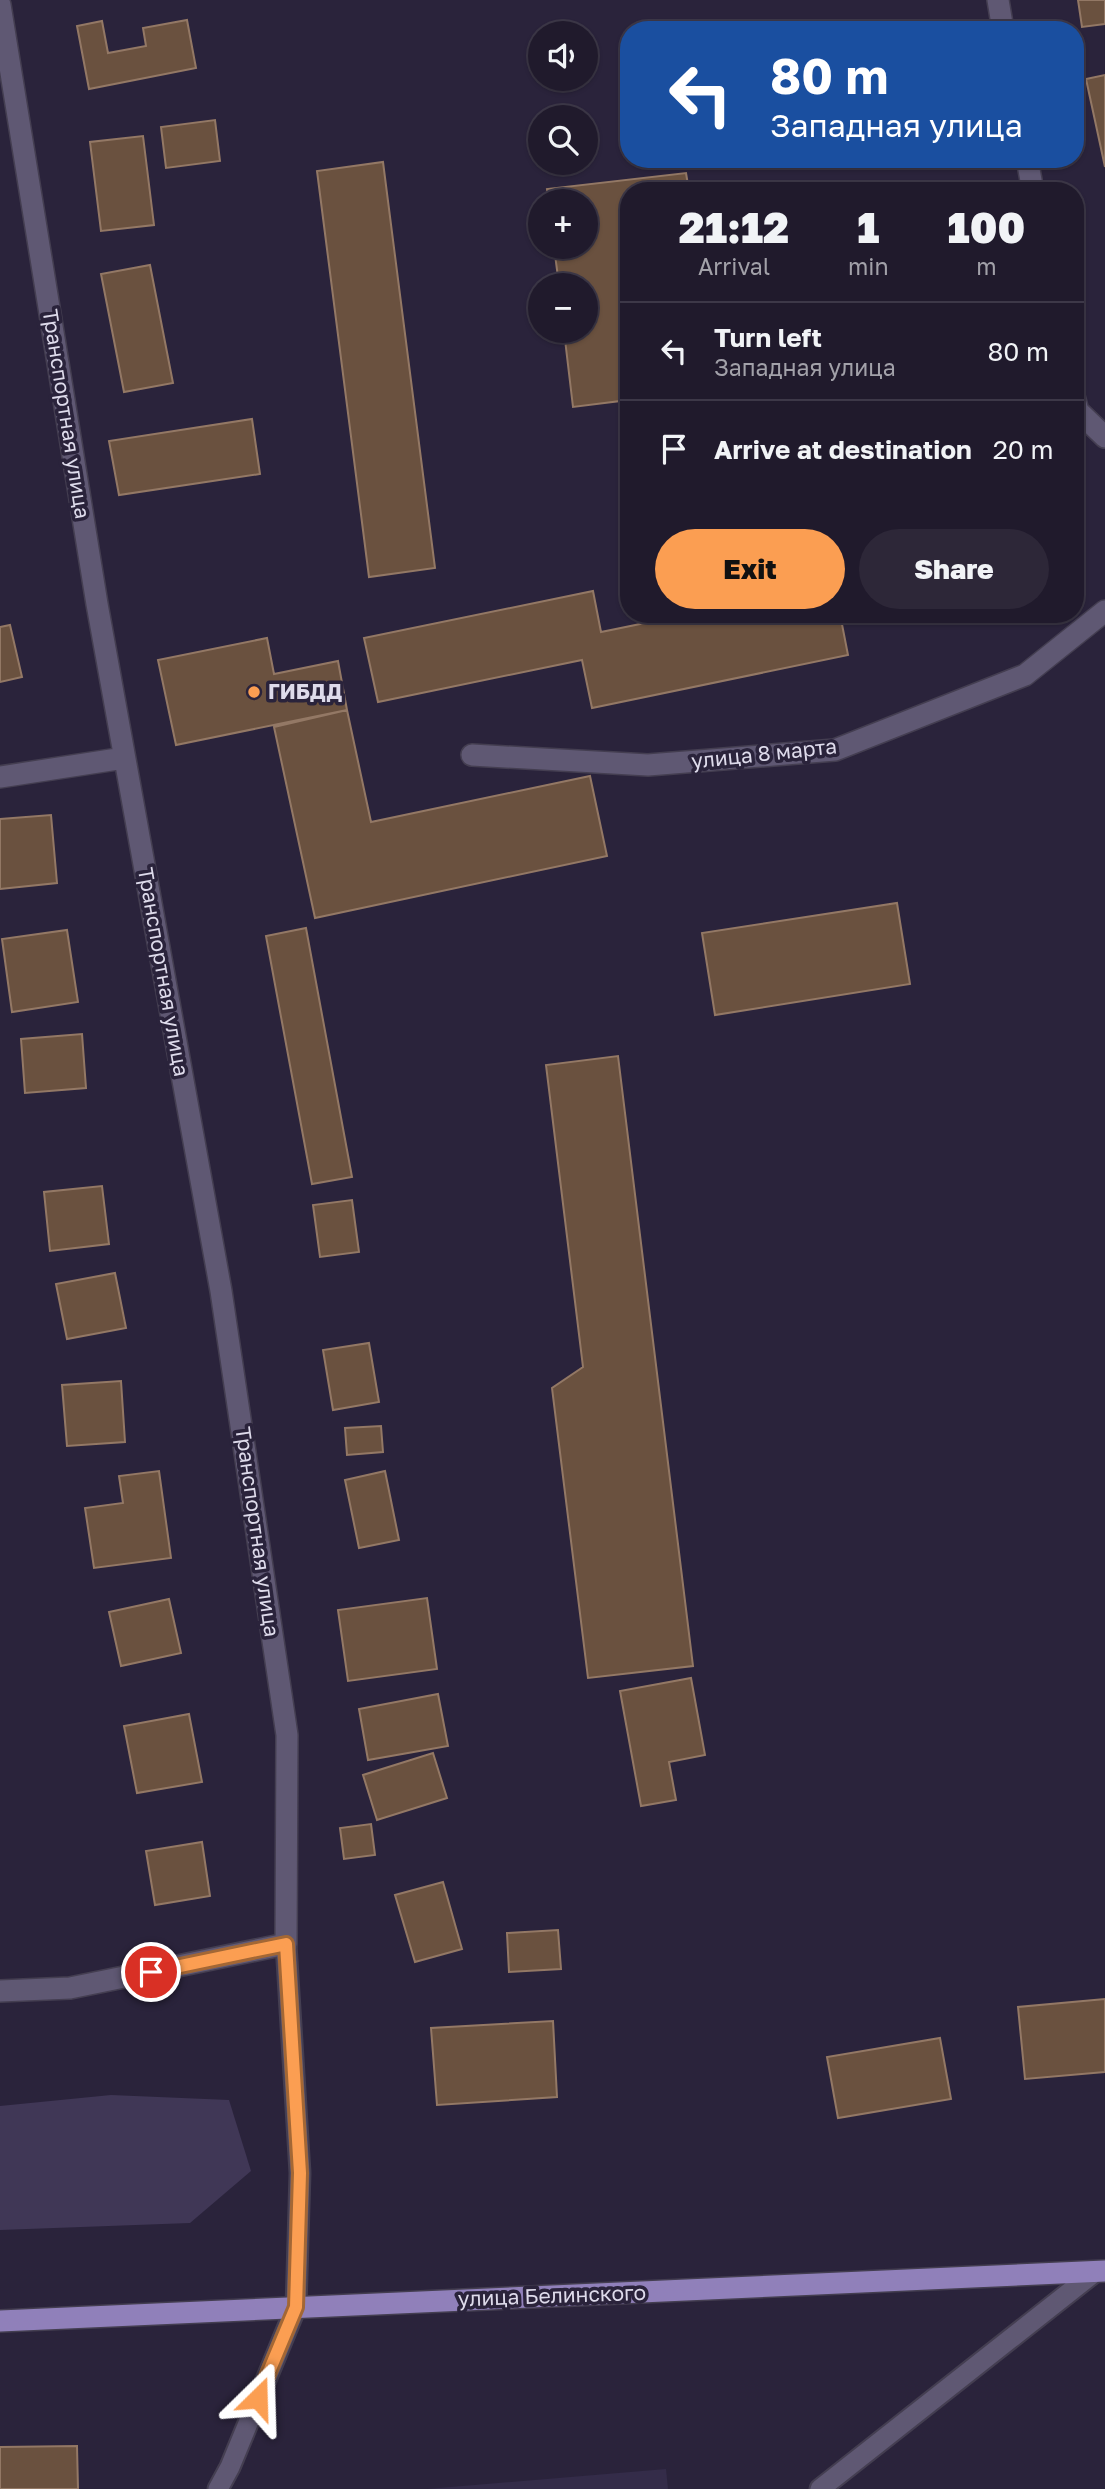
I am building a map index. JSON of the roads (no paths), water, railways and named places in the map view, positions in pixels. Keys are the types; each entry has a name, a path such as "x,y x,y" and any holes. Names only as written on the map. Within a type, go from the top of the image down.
{"main road":[{"name":"улица Белинского","path":"0,2321 1100,2272"}],"street":[{"path":"998,0 1002,21"},
{"name":"Транспортная улица","path":"0,5 95,590 221,1291 287,1735 286,1944"},
{"path":"1084,417 1105,437"},
{"name":"улица 8 марта","path":"472,755 648,765 835,750 1025,675 1105,611"},
{"path":"0,777 124,758"},
{"path":"0,1991 70,1988 286,1944"}],"lane":[{"path":"218,2489 235,2455 296,2307 300,2173 286,1944"},
{"path":"820,2489 1100,2272"}],"place":[{"name":"ГИБДД","path":"254,692"}]}
